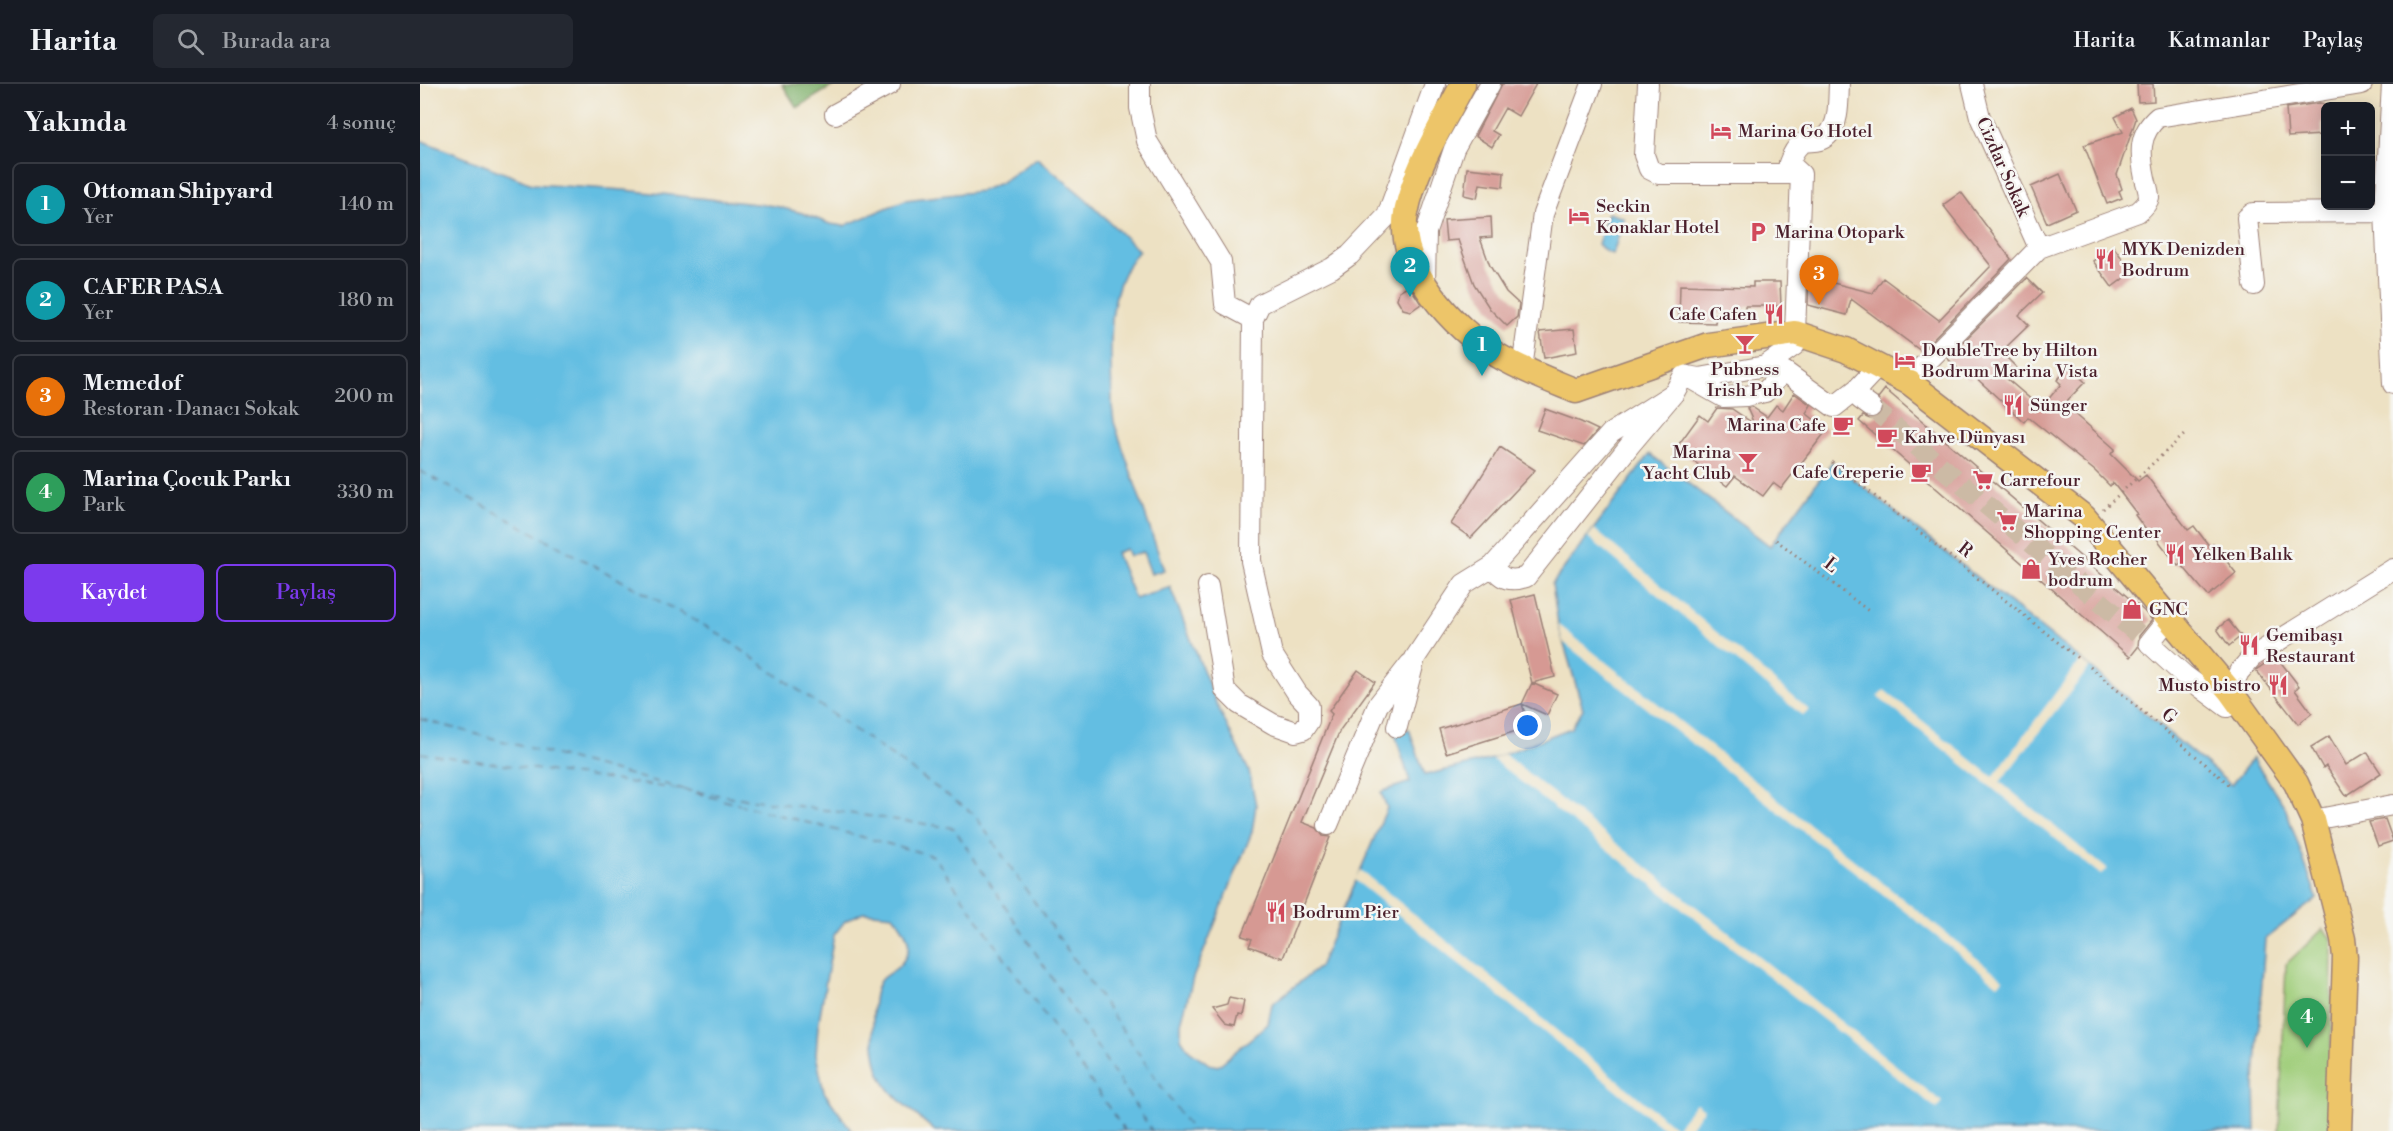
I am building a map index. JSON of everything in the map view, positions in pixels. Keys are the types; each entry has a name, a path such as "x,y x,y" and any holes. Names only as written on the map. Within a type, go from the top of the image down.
{"main road":[{"path":"1463,84 1419,171 1406,213 1404,235 1410,255 1425,285 1462,330 1496,355 1522,369 1575,391 1682,369 1708,345 1796,334 1846,350 1910,383 2090,524 2296,783 2313,820 2343,939 2345,957 2339,1131"}],"street":[{"path":"835,114 890,84"},
{"path":"1140,84 1140,108 1147,141 1221,262 1225,304 1253,319"},
{"path":"1208,586 1226,690 1239,704 1273,724 1296,732 1303,730 1309,721 1309,706 1297,693 1272,654 1251,561 1253,319 1260,304 1332,268 1350,255 1387,216 1435,84"},
{"path":"1425,285 1426,231 1454,149 1490,84"},
{"path":"1522,369 1543,214 1592,84"},
{"path":"1648,84 1644,155 1649,169 1659,174 1801,174"},
{"path":"1796,334 1801,174 1789,163 1794,149 1806,140 1821,139 1827,136 1832,130 1837,113 1839,84"},
{"name":"Cizdar Sokak","path":"1972,84 1980,117 2039,248"},
{"path":"1910,383 1922,367 2039,248 2138,212 2145,206 2149,196 2141,156 2143,136 2148,125 2158,117 2362,84"},
{"path":"2392,84 2391,154 2385,212 2393,384"},
{"path":"2254,285 2247,218 2253,213 2385,212"},
{"path":"1492,567 1498,575 1513,581 1526,577 1674,393 1682,369 1723,397 1765,392 1784,371 1834,407 1857,389 1873,372"},
{"path":"1857,389 1860,399 1871,407"},
{"path":"1328,825 1378,705 1415,658 1464,584 1492,567 1611,433 1674,393"},
{"path":"2165,623 2149,643 2184,675 2229,699 2239,672 2252,657 2393,569"},
{"path":"1397,727 1415,658"},
{"path":"2313,820 2393,806"}],"path":[{"path":"2090,524 2106,505 2184,435"},
{"name":"R","path":"1832,462 2080,660"},
{"name":"L","path":"1776,540 1870,612"},
{"name":"G","path":"2090,667 2231,786"}],"green space":[{"path":"782,84 836,84 797,108"},
{"path":"2323,929 2332,939 2330,1131 2279,1131 2286,964"}],"water":[{"path":"420,140 532,184 624,190 775,206 830,224 844,226 905,200 981,191 1000,183 1037,158 1086,199 1139,251 1127,267 1114,304 1111,345 1112,406 1114,422 1164,570 1151,574 1143,552 1129,556 1126,549 1116,553 1135,599 1170,587 1217,705 1249,771 1256,805 1252,832 1193,978 1181,1023 1181,1038 1189,1050 1209,1064 1218,1066 1268,1024 1272,1004 1319,967 1387,808 1381,792 1410,782 1395,734 1409,729 1425,775 1492,759 1571,728 1583,709 1558,624 1552,584 1650,454 1770,546 1832,462 2090,667 2231,785 2253,758 2285,807 2317,898 2265,939 2255,1080 2256,1131 935,1131 895,1096 880,1075 874,1044 875,996 882,979 904,960 908,940 893,915 863,912 845,921 834,935 818,1026 816,1055 824,1092 852,1131 420,1131"},
{"path":"1608,213 1624,218 1613,254 1606,252 1598,244"}],"pier":[{"path":"1594,529 1809,710 1803,716 1588,537"},
{"path":"1558,624 2003,979 1998,985 1563,642"},
{"path":"2080,660 2090,667 2000,782 2107,869 2101,875 1878,697 1884,690 1993,777"},
{"path":"1504,754 1942,1102 1937,1109 1492,759"},
{"path":"1360,870 1676,1128 1696,1103 1704,1109 1687,1131 1667,1131 1355,880"}],"building":[{"path":"1502,84 1536,84 1518,116 1505,108 1492,131 1499,135 1492,147 1475,136"},
{"path":"2137,84 2153,84 2154,101 2138,102"},
{"path":"2321,103 2321,135 2288,137 2286,108"},
{"path":"2131,108 2136,119 2117,175 2122,189 2119,191 2122,198 2107,204 2084,145 2123,132 2115,117"},
{"path":"1467,168 1504,172 1503,187 1480,184 1477,198 1464,195"},
{"path":"2060,174 2076,210 2047,223 2031,187"},
{"path":"1961,192 2011,259 1921,351 1851,299 1847,315 1808,305 1809,277 1873,293 1883,278 1939,320 1991,266 1943,205"},
{"path":"1491,217 1492,237 1480,238 1490,266 1506,292 1519,304 1517,317 1507,326 1490,309 1474,284 1458,240 1446,241 1444,220"},
{"path":"2113,246 2132,272 2112,287 2093,261"},
{"path":"2027,278 2042,293 2019,315 2029,325 2001,352 2017,368 2006,378 2041,408 2061,384 2057,380 2070,367 2085,382 2064,404 2115,449 2111,454 2138,481 2146,475 2188,530 2194,526 2210,547 2213,544 2236,573 2208,596 2181,564 2178,566 2154,535 2151,537 2113,483 2110,486 2095,471 2028,417 2024,422 1973,375 1969,379 1947,358"},
{"path":"1753,282 1780,282 1781,306 1745,306 1745,314 1716,314 1715,323 1679,322 1680,285 1753,287"},
{"path":"1409,285 1421,304 1411,311 1403,309 1397,299 1399,291"},
{"path":"1574,329 1577,352 1544,358 1540,332"},
{"name":"Marina Shopping Center","path":"1885,389 2144,611 2152,620 2139,636 2138,647 2130,657 1859,421 1863,416 1870,419 1880,414 1883,408 1878,398"},
{"name":"Marina Yacht Club","path":"1794,393 1811,405 1806,413 1827,430 1781,489 1773,483 1763,496 1735,476 1727,486 1676,448 1700,415 1708,421 1717,408 1732,409 1754,424 1747,408 1752,407 1767,417 1776,405 1783,410"},
{"path":"1545,409 1598,430 1584,446 1537,430"},
{"path":"1500,447 1535,470 1471,538 1451,524"},
{"path":"1535,594 1555,677 1532,683 1511,600"},
{"path":"2228,620 2241,636 2229,646 2217,629"},
{"path":"2276,656 2299,686 2295,690 2312,713 2298,724 2256,670"},
{"path":"1358,670 1375,682 1340,730 1302,822 1317,828 1323,836 1330,837 1283,958 1249,946 1252,939 1242,936 1332,714 1329,711"},
{"path":"1532,683 1557,694 1547,715 1522,704"},
{"path":"1522,704 1529,727 1446,753 1439,729"},
{"path":"2329,736 2346,765 2367,752 2381,773 2346,796 2326,766 2323,768 2311,747"},
{"path":"2385,819 2393,841 2378,846 2369,822"},
{"path":"1229,998 1244,1001 1241,1016 1237,1015 1234,1027 1225,1025 1212,1009 1227,1005"}],"ferry route":[{"path":"420,471 716,632 974,814 1192,1131"},
{"path":"420,719 683,789"},
{"path":"420,753 954,828 1152,1131"},
{"path":"696,793 934,856 1125,1131"}],"tunnel":[{"path":"1871,407 2149,643"}],"place":[{"name":"Marina Go Hotel","path":"1721,131"},
{"name":"Seckin Konaklar Hotel","path":"1579,216"},
{"name":"Marina Otopark","path":"1758,232"},
{"name":"MYK Denizden Bodrum","path":"2105,259"},
{"name":"CAFER PASA","path":"1410,297"},
{"name":"Memedof","path":"1819,305"},
{"name":"Cafe Cafen","path":"1774,314"},
{"name":"Pubness Irish Pub","path":"1745,344"},
{"name":"DoubleTree by Hilton Bodrum Marina Vista","path":"1905,360"},
{"name":"Ottoman Shipyard","path":"1482,376"},
{"name":"Sünger","path":"2013,405"},
{"name":"Marina Cafe","path":"1843,425"},
{"name":"Kahve Dünyası","path":"1887,437"},
{"name":"Marina Yacht Club","path":"1748,462"},
{"name":"Cafe Creperie","path":"1921,472"},
{"name":"Carrefour","path":"1983,480"},
{"name":"Marina Shopping Center","path":"2007,521"},
{"name":"Yelken Balık","path":"2175,554"},
{"name":"Yves Rocher bodrum","path":"2031,569"},
{"name":"GNC","path":"2132,609"},
{"name":"Gemibaşı Restaurant","path":"2249,645"},
{"name":"Musto bistro","path":"2278,685"},
{"name":"Bodrum Pier","path":"1276,912"},
{"name":"Marina Çocuk Parkı","path":"2307,1048"}]}
